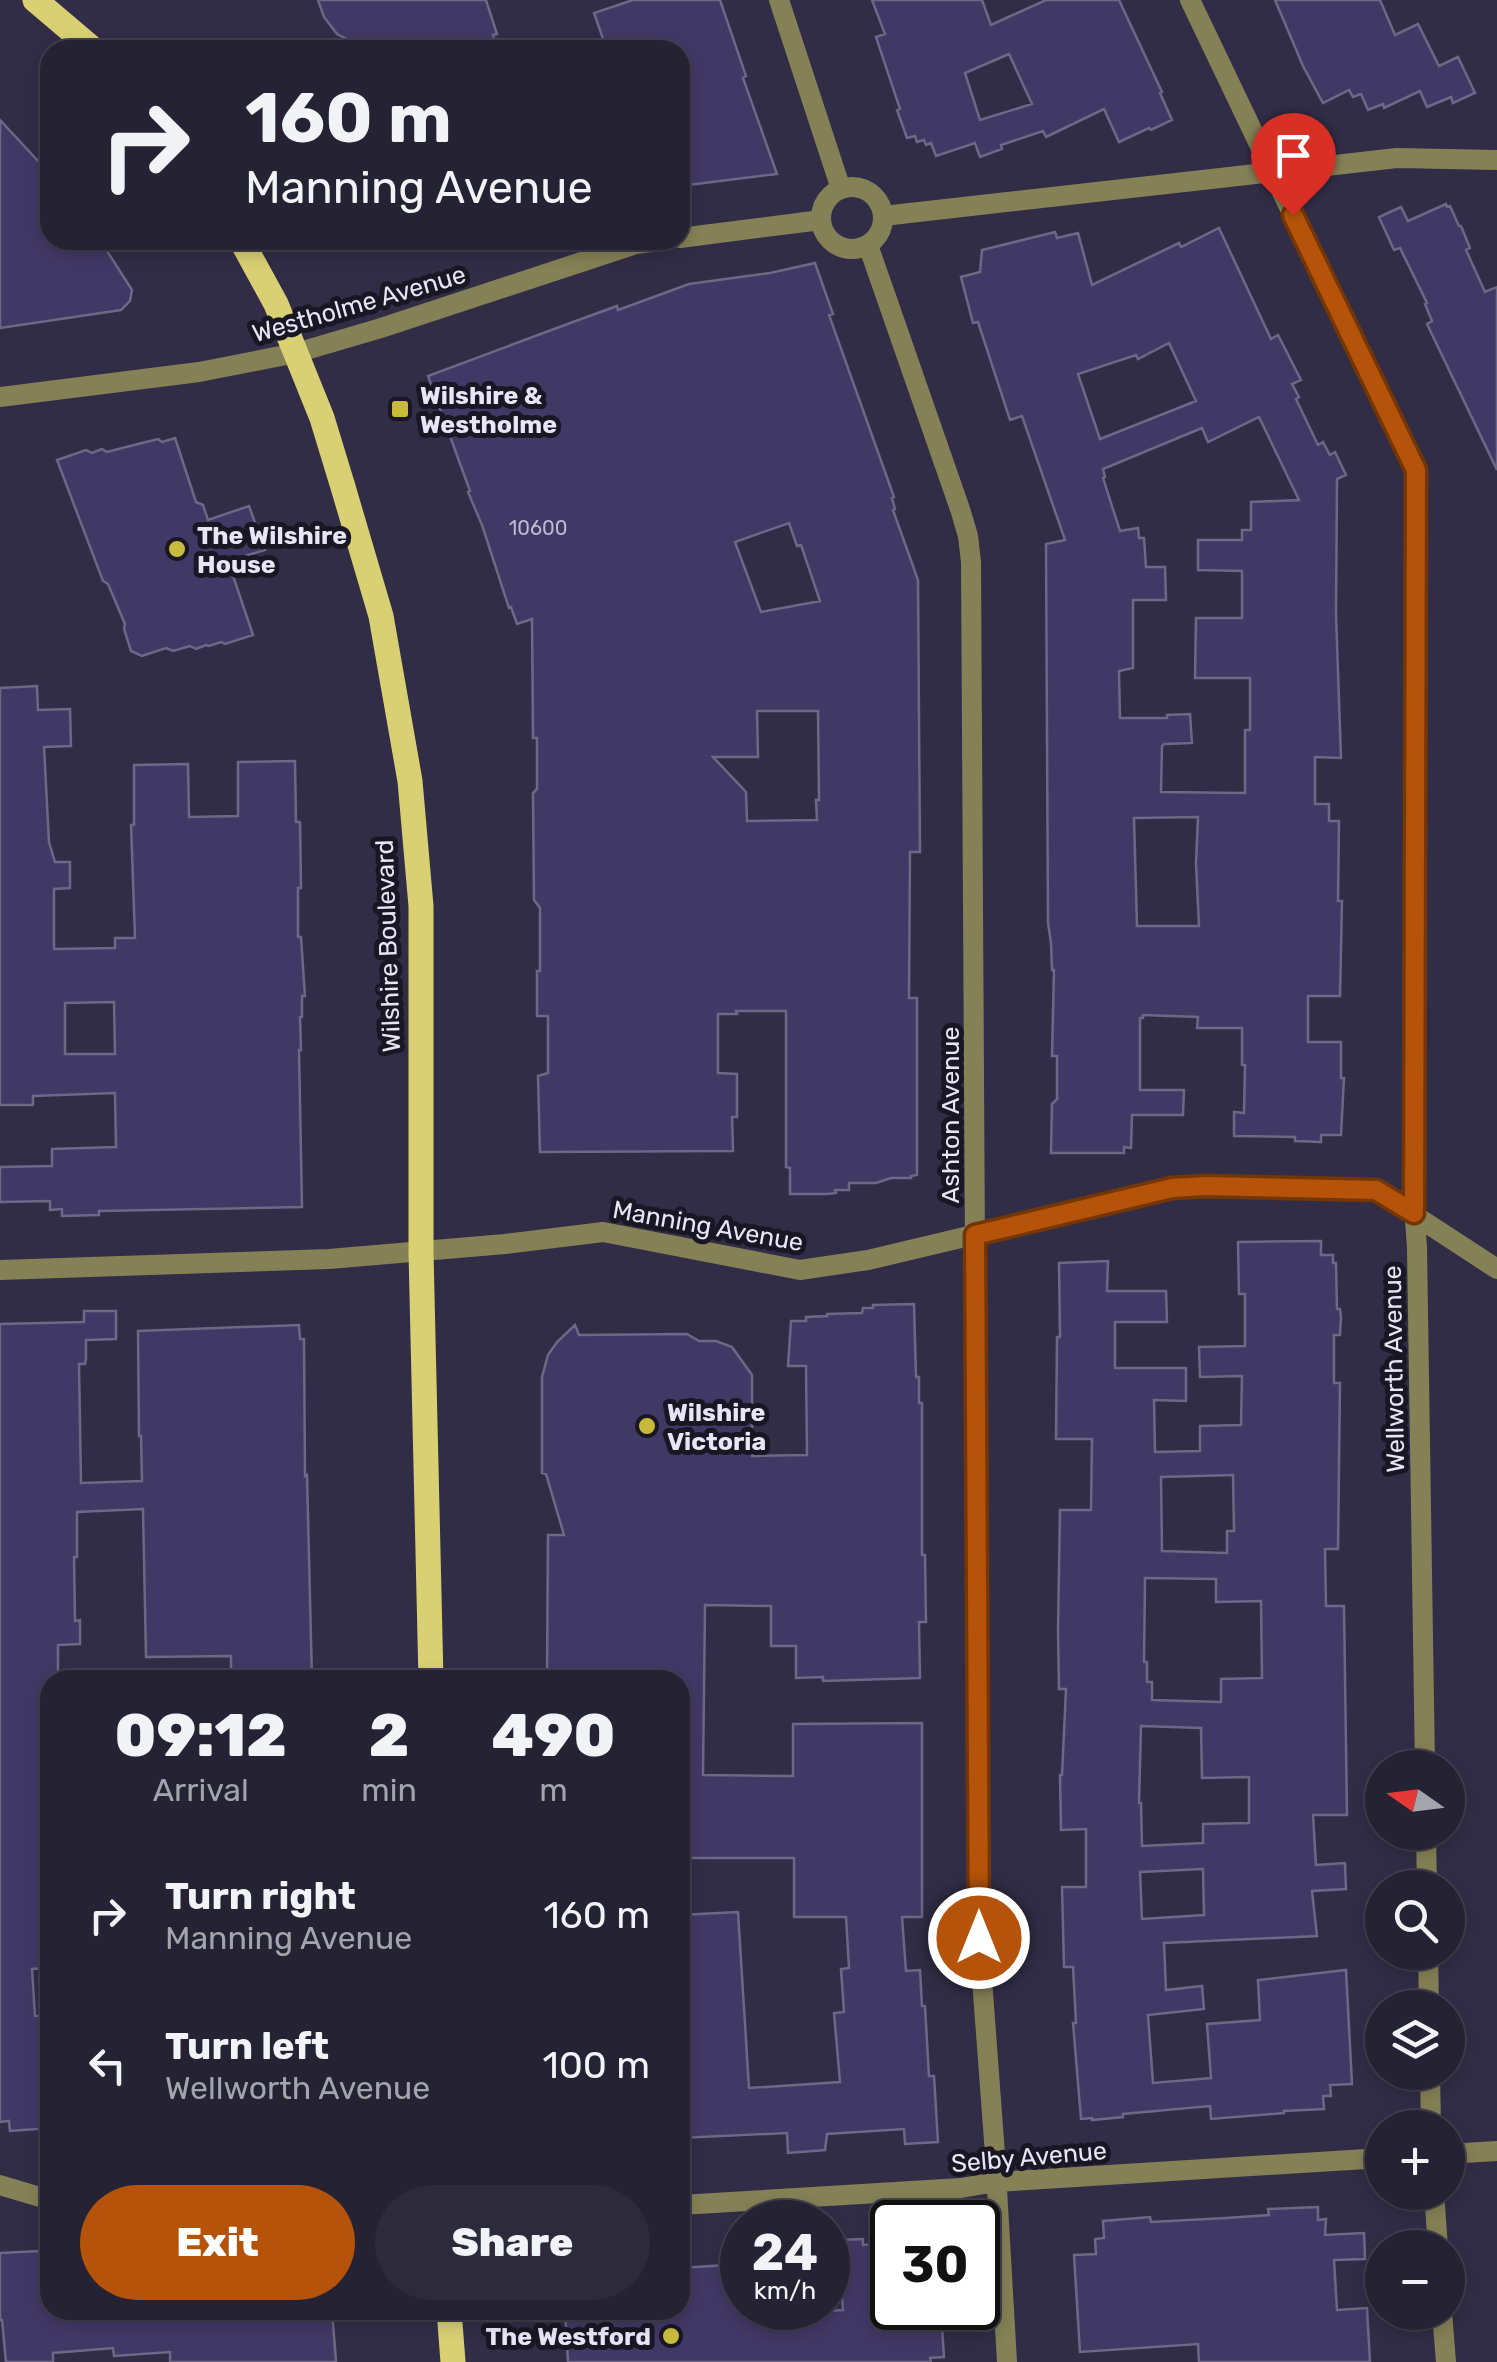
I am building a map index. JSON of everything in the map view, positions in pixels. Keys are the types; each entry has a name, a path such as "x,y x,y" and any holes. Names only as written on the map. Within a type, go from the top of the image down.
{"main road":[{"path":"35,0 82,40"},
{"name":"Wilshire Boulevard","path":"246,250 276,304 322,418 382,616 410,781 421,906 421,1252 431,1670"},
{"path":"450,2320 453,2362"}],"street":[{"path":"779,0 840,189"},
{"name":"Wellworth Avenue","path":"1190,0 1416,470 1414,1213 1425,1750"},
{"path":"883,216 1397,158 1497,160"},
{"path":"860,188 869,192 881,206 883,216 879,232 868,244 848,248 838,246 821,220 828,198 840,189 860,188"},
{"path":"690,237 821,220"},
{"name":"Ashton Avenue","path":"868,244 960,509 971,562 979,1938 1007,2362"},
{"name":"Westholme Avenue","path":"0,398 199,372 296,353 618,250"},
{"name":"Manning Avenue","path":"0,1270 329,1260 603,1232 800,1270 868,1260 1172,1188 1206,1186 1376,1190 1497,1270"},
{"path":"1465,2153 1497,2150"},
{"name":"Selby Avenue","path":"690,2203 1365,2159"},
{"path":"0,2184 40,2197"},
{"path":"1443,2330 1446,2362"}],"building":[{"path":"318,0 486,0 497,34 492,40 349,40 337,34 324,17"},
{"path":"633,0 720,0 777,174 690,185 690,40 603,40 594,13"},
{"path":"872,0 982,0 991,25 1046,0 1119,0 1172,120 1119,142 1104,109 1046,137 1043,131 1001,145 1002,149 980,157 975,143 936,156 931,143 917,142 915,136 907,138 876,37 885,34","holes":["1009,54 1032,104 980,120 965,73"]},
{"path":"1275,0 1380,0 1395,35 1418,24 1439,66 1458,57 1475,93 1453,103 1451,97 1427,107 1420,91 1384,108 1383,104 1368,110 1361,94 1353,97 1349,90 1323,103"},
{"path":"0,120 40,163 40,250 106,250 132,290 130,301 121,310 0,328"},
{"path":"1446,204 1461,226 1470,248 1466,250 1485,292 1497,287 1497,470 1427,324 1432,321 1427,303 1400,248 1394,250 1379,217 1401,207 1408,221"},
{"path":"1219,228 1271,339 1278,335 1301,380 1292,384 1318,445 1323,442 1330,455 1335,452 1346,475 1337,479 1341,758 1315,757 1315,804 1329,804 1329,821 1339,821 1340,996 1308,996 1308,1042 1341,1042 1341,1135 1321,1135 1321,1142 1295,1141 1295,1137 1234,1136 1234,1112 1244,1113 1242,1028 1197,1028 1198,1017 1143,1015 1140,1090 1184,1090 1183,1115 1132,1115 1131,1148 1124,1147 1124,1153 1051,1153 1057,1056 1052,1056 1054,970 1048,923 1046,544 1065,540 1022,416 1010,420 978,322 973,323 961,277 980,272 982,250 1055,232 1057,238 1078,233 1092,285 1179,243 1181,247","holes":["1169,343 1196,401 1100,439 1078,374 1136,355 1138,359","1259,417 1299,500 1251,502 1251,530 1242,530 1242,540 1198,540 1198,570 1242,571 1242,618 1196,618 1195,678 1250,678 1245,793 1161,792 1162,746 1192,743 1190,714 1120,718 1119,671 1133,668 1133,600 1166,600 1165,567 1146,567 1144,538 1139,538 1138,528 1120,531 1103,469 1202,428 1208,442","1198,817 1199,926 1137,926 1134,818"]},
{"path":"815,263 918,580 920,852 910,852 909,998 917,998 917,1175 876,1183 849,1183 849,1190 827,1194 790,1194 790,1168 786,1167 786,1011 718,1014 718,1073 737,1074 733,1151 540,1152 538,1076 548,1073 548,1016 537,1016 540,908 534,900 537,738 533,738 532,619 517,624 509,608 428,376 617,306 618,310 689,284","holes":["789,523 797,546 801,545 820,601 761,612 735,542","757,711 818,711 817,820 747,821 746,792 713,757 758,757"]},
{"name":"The Wilshire House","path":"175,438 196,502 203,505 208,520 249,506 265,550 228,561 253,635 225,644 173,651 166,648 142,656 131,651 125,624 108,584 103,581 57,460 86,450 107,452"},
{"path":"37,686 38,710 70,709 71,746 44,747 49,842 55,862 70,862 70,888 54,889 54,949 115,948 115,938 135,938 131,825 134,765 188,764 189,817 238,816 238,762 295,761 296,822 300,822 298,937 305,996 299,1050 302,1207 99,1211 99,1215 62,1216 62,1209 50,1210 50,1201 0,1202 0,1167 52,1166 52,1149 116,1147 115,1093 33,1096 33,1105 0,1105 0,688","holes":["114,1002 115,1054 65,1054 65,1003"]},
{"path":"1321,1241 1321,1255 1333,1255 1336,1263 1337,1309 1341,1317 1340,1335 1334,1335 1334,1383 1340,1383 1338,1549 1325,1549 1326,1606 1344,1606 1347,1815 1313,1815 1316,1865 1345,1863 1346,1889 1312,1891 1317,1936 1164,1943 1166,1990 1202,1986 1204,2009 1148,2015 1153,2083 1211,2078 1207,2024 1260,2020 1258,1980 1346,1970 1352,2084 1330,2085 1331,2096 1323,2096 1324,2109 1211,2119 1210,2106 1081,2119 1073,1967 1064,1967 1062,1887 1086,1887 1086,1829 1061,1830 1066,1689 1059,1689 1058,1630 1060,1510 1091,1510 1092,1439 1056,1439 1059,1263 1108,1261 1107,1291 1166,1291 1167,1322 1115,1322 1115,1368 1186,1368 1186,1401 1154,1400 1155,1452 1200,1451 1200,1426 1241,1425 1242,1376 1200,1377 1199,1347 1245,1346 1245,1294 1239,1294 1238,1242","holes":["1233,1475 1234,1531 1227,1531 1227,1553 1162,1551 1161,1477","1145,1578 1216,1579 1216,1602 1261,1601 1262,1678 1221,1679 1221,1702 1152,1700 1152,1682 1147,1682","1141,1726 1201,1728 1202,1778 1249,1777 1249,1823 1203,1824 1203,1843 1142,1846","1203,1869 1204,1915 1142,1919 1140,1872"]},
{"path":"914,1304 916,1377 922,1403 925,1555 926,1622 919,1622 920,1678 796,1678 796,1646 771,1646 771,1606 705,1605 703,1775 793,1776 793,1724 922,1723 922,1917 902,1917 906,1971 920,1970 938,2142 905,2144 904,2129 827,2134 825,2150 788,2153 787,2133 690,2138 690,1914 738,1912 749,2088 840,2082 834,2013 844,2012 841,1969 849,1968 846,1917 794,1917 794,1858 690,1858 690,1670 547,1670 548,1535 564,1535 546,1474 542,1473 542,1377 548,1355 575,1325 579,1335 687,1334 699,1341 716,1341 732,1347 752,1375 752,1456 807,1455 806,1366 788,1366 791,1321 862,1313 863,1308"},
{"path":"84,1311 116,1311 116,1339 86,1340 85,1364 79,1364 81,1483 142,1481 138,1331 299,1325 300,1339 304,1339 312,1670 231,1670 231,1656 146,1657 143,1509 77,1512 75,1621 80,1620 80,1644 58,1645 58,1670 40,1670 40,1969 32,1969 35,2016 40,2016 40,2129 10,2131 9,2121 0,2122 0,1324 84,1322"},
{"path":"1318,2207 1318,2220 1326,2219 1325,2235 1364,2233 1365,2259 1334,2260 1337,2310 1365,2308 1370,2362 1199,2362 1198,2344 1080,2352 1074,2255 1096,2254 1095,2239 1104,2238 1103,2221 1269,2215 1268,2209"},
{"path":"863,2239 863,2245 870,2245 870,2330 942,2330 944,2357 930,2358 931,2362 568,2362 566,2320 690,2320 690,2267 720,2265 720,2330 850,2330 850,2240"},
{"path":"39,2251 40,2320 333,2320 336,2362 170,2362 170,2352 114,2356 113,2348 53,2353 53,2362 6,2362 0,2320 0,2253"}],"place":[{"name":"Wilshire & Westholme","path":"400,409"},
{"name":"The Wilshire House","path":"177,549"},
{"name":"Wilshire Victoria","path":"647,1426"},
{"name":"The Westford","path":"671,2336"}],"route":[{"path":"979,1938 975,1235 1172,1188 1206,1186 1376,1190 1414,1213 1416,470 1293,215"}]}
